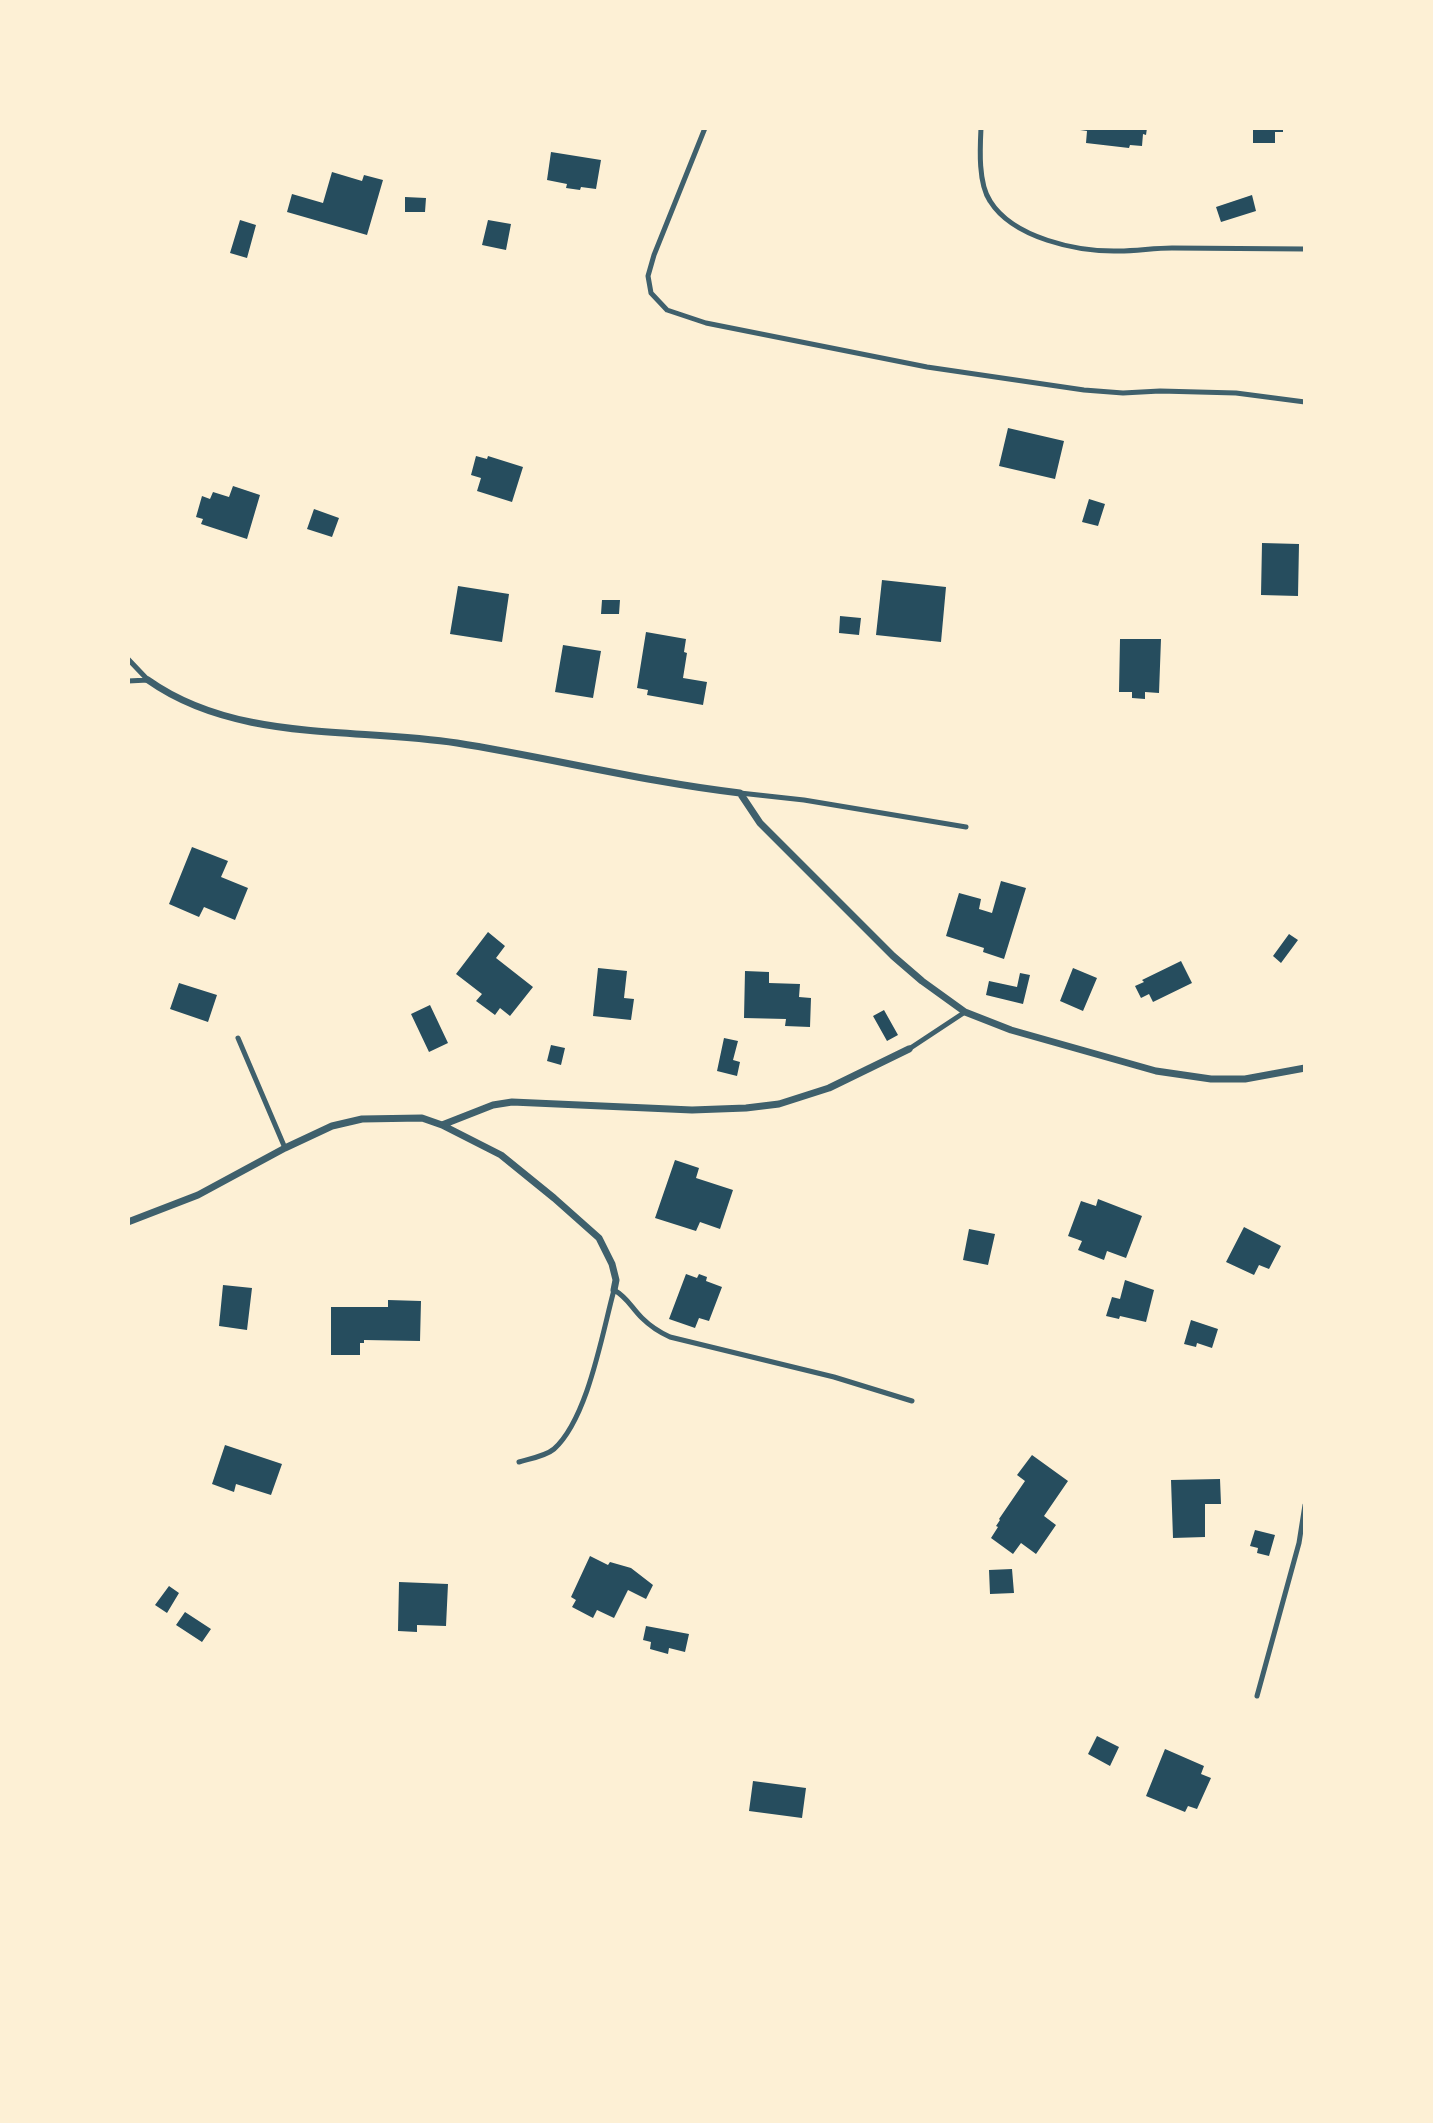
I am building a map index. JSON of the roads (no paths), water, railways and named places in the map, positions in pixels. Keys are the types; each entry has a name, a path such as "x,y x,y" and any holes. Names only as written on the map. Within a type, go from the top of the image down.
{"street":[{"path":"148,680 168,695 184,702 250,721 303,730 455,743 740,793 760,823 893,956 965,1013 1012,1030 1156,1071 1211,1079 1245,1079 1305,1068"},
{"path":"442,1125 494,1105 512,1102 692,1110 779,1104 829,1088 909,1049"},
{"path":"128,1222 198,1195 332,1126 362,1119 422,1118 442,1125 500,1155 599,1238 612,1264 616,1280 614,1290"}],"lane":[{"path":"705,128 648,276 651,293 667,310 706,323 927,367 1123,393 1236,393 1305,402"},
{"path":"981,128 979,152 985,191 990,202 1016,228 1031,235 1079,247 1117,251 1164,248 1305,249"},
{"path":"128,659 148,680"},
{"path":"128,681 148,680"},
{"path":"740,793 804,800 966,827"},
{"path":"909,1049 965,1013"},
{"path":"238,1038 285,1148"},
{"path":"519,1462 552,1451 569,1431 587,1388 614,1290 626,1296 643,1320 670,1337 834,1377 912,1401"},
{"path":"1257,1696 1299,1543 1305,1505"}]}
